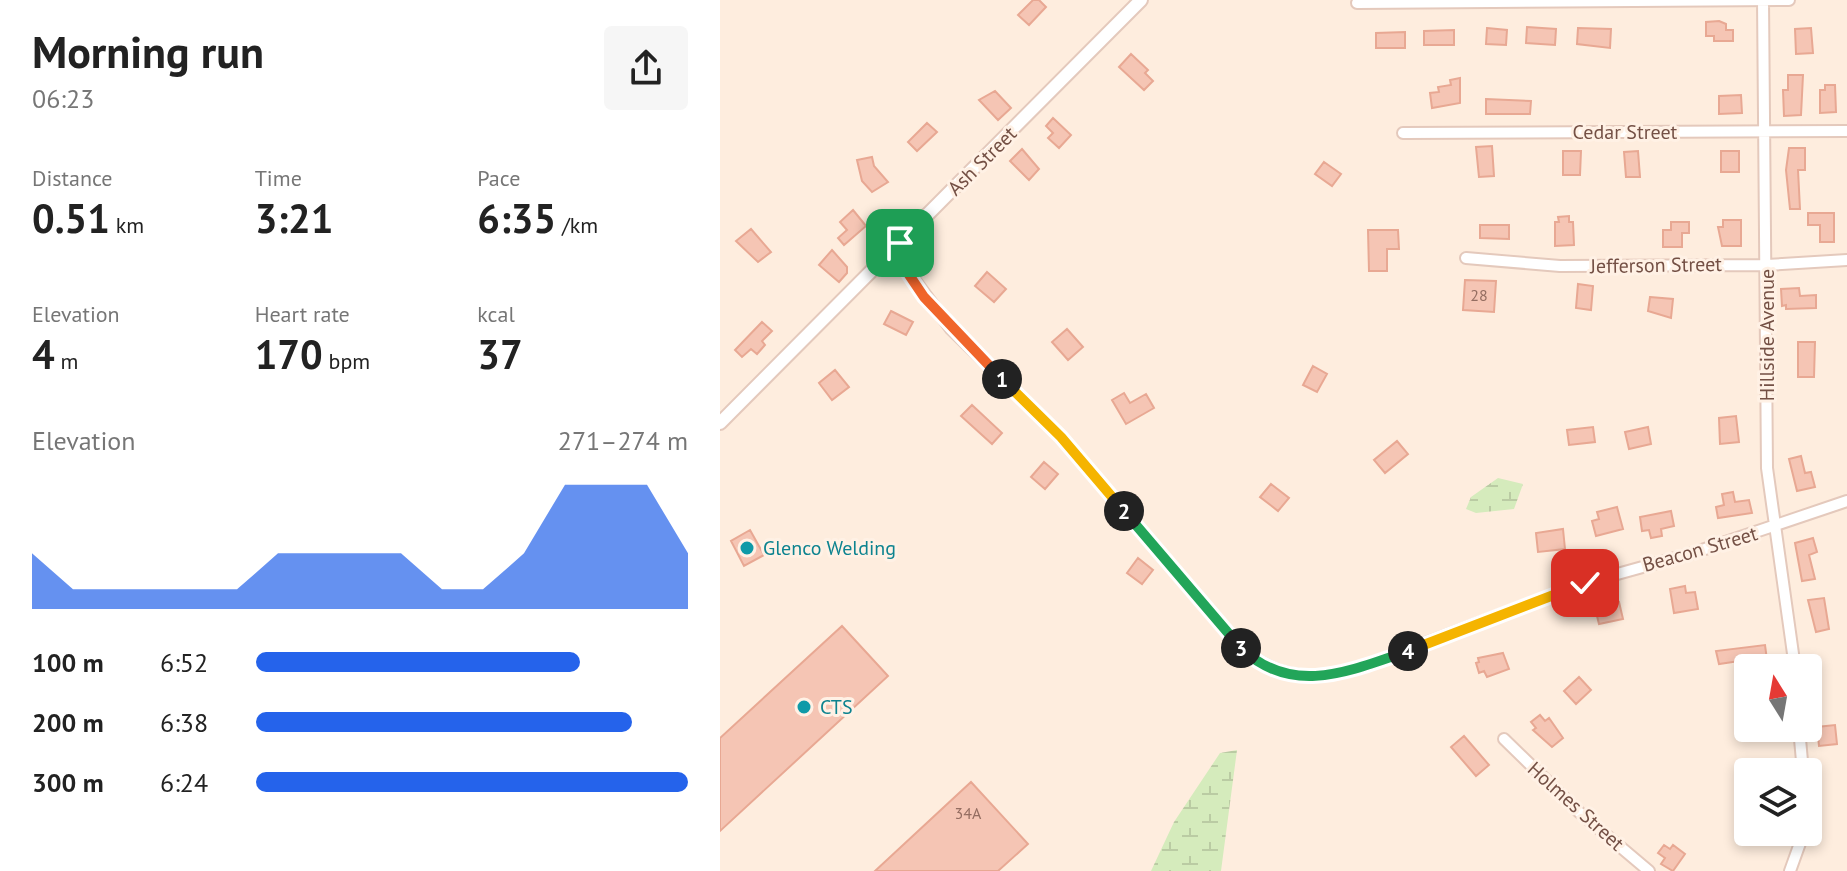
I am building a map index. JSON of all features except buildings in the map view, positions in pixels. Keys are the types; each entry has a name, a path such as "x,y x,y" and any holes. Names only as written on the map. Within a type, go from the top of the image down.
{"street":[{"name":"Ash Street","path":"720,423 1141,0"},
{"name":"Hillside Avenue","path":"1763,0 1767,468 1793,654"},
{"path":"1357,3 1789,0"},
{"name":"Cedar Street","path":"1403,133 1847,131"},
{"name":"Beacon Street","path":"893,251 951,329 1061,437 1235,642 1256,660 1281,673 1309,678 1359,668 1585,583 1774,527 1847,501"},
{"name":"Jefferson Street","path":"1466,258 1560,266 1767,265 1847,260"},
{"name":"Holmes Street","path":"1504,739 1579,812 1649,871"},
{"path":"1790,871 1799,846"}],"green space":[{"path":"1498,478 1523,484 1514,509 1476,513 1466,509 1471,497"},
{"path":"1237,750 1221,871 1151,871 1174,822 1220,753"}],"place":[{"name":"Glenco Welding","path":"747,548"},
{"name":"CTS","path":"804,707"}],"route":[{"path":"900,243 893,251 924,297 951,329 1061,437 1235,642 1268,667 1294,677 1309,678 1359,668 1585,583"}]}
